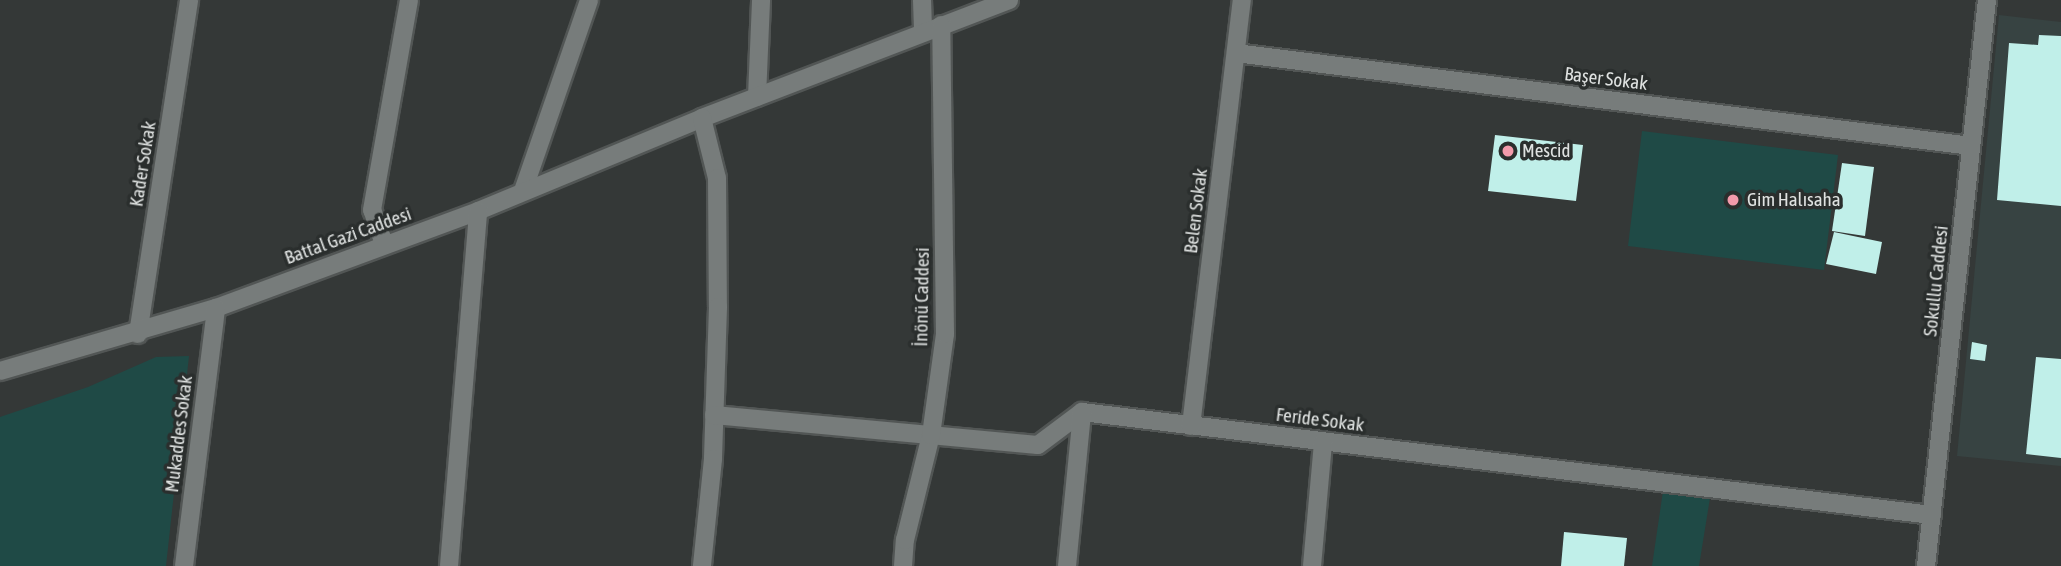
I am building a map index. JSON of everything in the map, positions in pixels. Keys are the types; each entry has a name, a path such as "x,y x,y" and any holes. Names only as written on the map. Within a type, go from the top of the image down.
{"street":[{"name":"Kader Sokak","path":"138,334 189,0"},
{"path":"384,244 372,210 408,0"},
{"path":"523,191 589,0"},
{"path":"757,97 761,0"},
{"path":"922,0 923,32"},
{"name":"Battal Gazi Caddesi","path":"0,371 138,334 478,211 702,118 1009,0"},
{"name":"Belen Sokak","path":"1191,426 1242,0"},
{"name":"Sokullu Caddesi","path":"1926,566 1987,0"},
{"name":"İnönü Caddesi","path":"903,566 905,540 930,435 944,334 942,24"},
{"name":"Başer Sokak","path":"1236,53 1971,146"},
{"path":"702,118 717,178 714,415 702,566"},
{"path":"449,566 478,211"},
{"name":"Mukaddes Sokak","path":"184,566 216,307"},
{"path":"714,415 1038,445 1082,412"},
{"path":"1067,566 1082,412"},
{"name":"Feride Sokak","path":"1082,412 1932,515"},
{"path":"1311,566 1323,442"}],"shaded area":[{"path":"1999,15 2061,22 2061,466 1957,456"},
{"name":"Gim Halısaha","path":"1642,131 1838,155 1824,270 1628,246"},
{"path":"189,356 166,566 0,566 0,417 88,387 156,357"},
{"path":"1663,491 1710,498 1699,566 1652,566"}],"building":[{"path":"2039,35 2061,36 2061,206 1997,200 2009,43 2038,45"},
{"path":"1495,135 1583,145 1576,201 1488,191"},
{"path":"1842,163 1874,167 1865,236 1832,231"},
{"path":"1834,232 1882,242 1876,274 1826,264"},
{"path":"1972,342 1987,345 1985,361 1970,359"},
{"path":"2036,357 2061,359 2061,458 2026,454"},
{"path":"1564,532 1627,538 1624,566 1561,566"}],"place":[{"name":"Mescid","path":"1508,151"},
{"name":"Gim Halısaha","path":"1733,200"}]}
